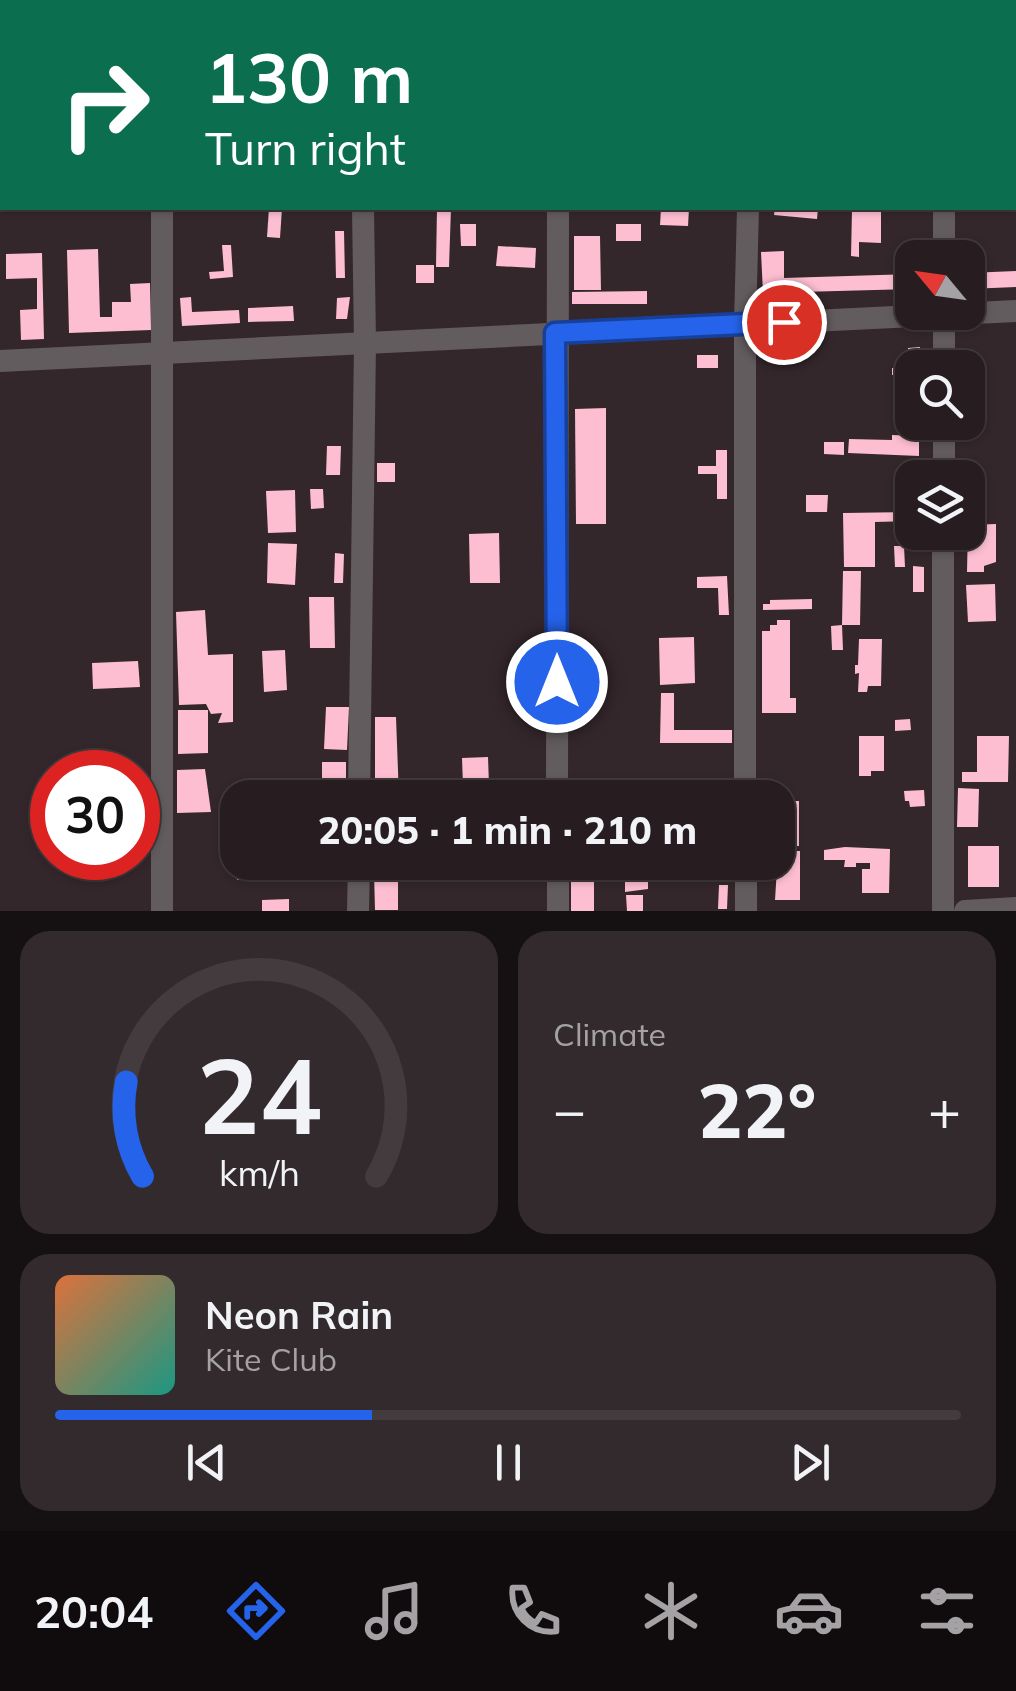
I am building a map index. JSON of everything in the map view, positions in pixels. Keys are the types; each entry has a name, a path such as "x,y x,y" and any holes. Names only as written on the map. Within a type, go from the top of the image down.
{"street":[{"path":"162,210 162,911"},
{"path":"360,780 363,210"},
{"path":"557,780 558,210"},
{"path":"746,780 744,324 748,210"},
{"path":"944,210 944,240"},
{"path":"985,312 1016,312"},
{"path":"0,360 895,316"},
{"path":"943,911 944,550"},
{"path":"358,911 359,880"},
{"path":"558,880 558,911"},
{"path":"746,880 746,911"},
{"path":"965,911 1016,908"}],"building":[{"path":"269,210 282,210 280,238 267,237"},
{"path":"437,210 451,210 449,267 436,267"},
{"path":"661,210 689,210 688,226 660,225"},
{"path":"775,210 818,210 817,219 774,215"},
{"path":"852,210 881,210 881,243 859,242 859,257 851,256"},
{"path":"460,224 476,224 476,246 461,246"},
{"path":"616,224 641,224 641,241 616,241"},
{"path":"335,231 344,231 345,278 336,278"},
{"path":"574,236 600,236 601,290 574,290"},
{"path":"222,245 231,245 233,277 210,279 209,272 224,271"},
{"path":"498,246 536,248 535,268 496,266"},
{"path":"98,249 100,317 112,317 112,302 131,302 130,284 150,283 151,330 69,333 67,250"},
{"path":"784,251 784,278 895,275 895,289 763,293 761,252"},
{"path":"42,253 44,339 21,340 20,310 37,309 37,278 6,279 6,254"},
{"path":"416,265 434,265 434,283 416,283"},
{"path":"1016,271 1016,287 985,288 985,272"},
{"path":"647,291 647,304 572,304 572,292"},
{"path":"191,297 192,312 239,310 240,323 182,326 180,298"},
{"path":"350,297 347,319 336,319 337,298"},
{"path":"293,306 294,321 248,322 248,308"},
{"path":"697,355 718,355 718,368 697,368"},
{"path":"606,408 606,524 576,524 575,409"},
{"path":"892,435 895,440 919,440 919,456 848,453 849,439 892,440"},
{"path":"824,442 844,442 844,455 824,454"},
{"path":"327,446 341,446 340,475 326,475"},
{"path":"716,450 727,450 727,499 717,499 717,474 698,474 698,466 716,466"},
{"path":"377,463 395,463 395,482 377,482"},
{"path":"310,489 323,489 324,508 311,509"},
{"path":"295,490 296,532 268,533 266,491"},
{"path":"806,495 828,495 827,512 806,512"},
{"path":"895,512 895,521 875,522 875,567 844,567 843,513"},
{"path":"985,524 996,524 996,562 984,566 984,572 967,572 967,550 985,550"},
{"path":"499,533 500,583 470,583 469,534"},
{"path":"268,543 297,544 295,585 267,583"},
{"path":"894,546 895,550 904,550 905,567 895,567"},
{"path":"335,553 344,554 343,583 334,583"},
{"path":"913,566 924,567 924,592 913,592"},
{"path":"843,571 861,571 860,625 842,625"},
{"path":"727,576 729,615 719,615 718,588 697,588 697,577"},
{"path":"995,584 996,621 968,622 966,585"},
{"path":"309,597 334,597 335,648 310,648"},
{"path":"812,599 812,609 763,610 763,604 770,604 770,600"},
{"path":"205,610 208,655 233,654 233,722 218,723 222,713 211,714 206,704 179,705 176,612"},
{"path":"777,620 790,620 790,698 796,698 796,713 762,713 762,631 770,631 770,625 777,625"},
{"path":"842,625 843,650 832,650 831,626"},
{"path":"694,637 695,683 660,685 659,638"},
{"path":"859,639 882,639 881,686 868,686 867,692 858,692 859,673 855,674"},
{"path":"285,650 287,690 264,692 262,651"},
{"path":"138,661 140,687 93,689 92,663"},
{"path":"661,693 674,693 674,730 732,730 732,743 660,743"},
{"path":"326,707 349,707 347,750 324,749"},
{"path":"178,710 208,710 208,753 178,754"},
{"path":"375,717 396,717 398,780 375,780"},
{"path":"910,719 911,730 895,731 895,720"},
{"path":"859,736 884,736 884,771 859,776"},
{"path":"977,736 1009,736 1008,782 962,782 962,772 977,772"},
{"path":"488,757 489,780 463,780 462,758"},
{"path":"322,762 346,762 346,780 322,780"},
{"path":"205,769 211,812 177,813 177,770"},
{"path":"958,788 979,789 978,827 957,827"},
{"path":"924,790 925,806 910,807 904,791"},
{"path":"795,801 799,801 799,846 795,846"},
{"path":"968,846 999,846 999,887 968,887"},
{"path":"890,849 889,893 862,893 862,869 870,869 870,863 844,867 845,860 824,860 824,850"},
{"path":"795,851 800,851 800,900 775,900 776,880 795,880"},
{"path":"374,880 398,880 398,910 375,910"},
{"path":"571,880 594,880 594,911 571,911"},
{"path":"625,880 648,880 648,889 625,892"},
{"path":"719,885 728,885 727,909 718,909"},
{"path":"626,895 643,895 643,911 627,911"},
{"path":"289,899 289,911 262,911 262,900"}],"route":[{"path":"557,682 555,333 784,322"}]}
